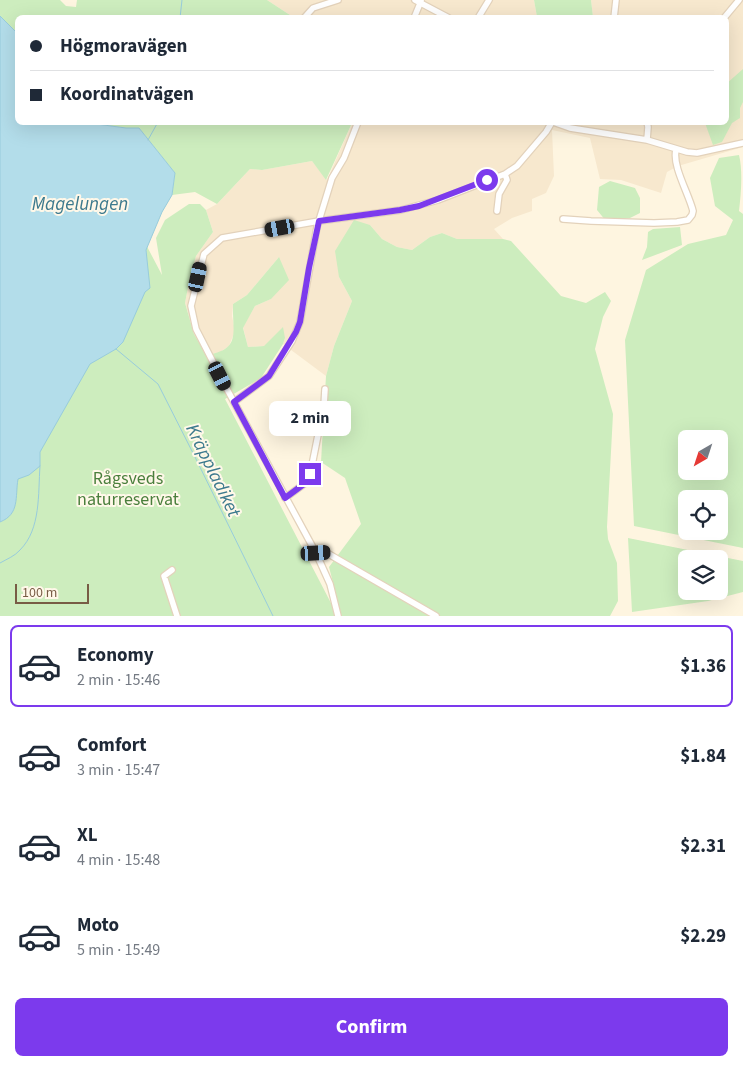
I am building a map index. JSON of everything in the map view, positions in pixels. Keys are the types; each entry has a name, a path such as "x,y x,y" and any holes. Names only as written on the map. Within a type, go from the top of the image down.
{"street":[{"path":"307,15 313,8 338,0"},
{"path":"480,15 489,0"},
{"path":"614,15 616,0"},
{"path":"726,15 739,0"},
{"path":"415,15 419,1 444,15"},
{"path":"234,402 269,376 296,332 300,322 319,221 332,178 344,158 357,125"},
{"path":"338,616 330,584 316,553 196,329 192,318 191,306 204,254 222,238 419,206 505,174 521,162 551,125"},
{"path":"570,125 647,140 676,150 697,153 743,143"},
{"path":"647,140 648,125"},
{"path":"563,218 590,221 654,223 688,220 693,211 678,166 676,150"},
{"path":"497,211 499,194 507,180 505,174"},
{"path":"285,498 304,484 310,474 316,443 323,422 325,389"},
{"path":"316,553 327,553 436,616"},
{"path":"172,570 164,576 177,616"}],"shaded area":[{"path":"267,0 534,0 537,15 290,15"},
{"path":"591,0 743,0 743,147 678,166 667,172 661,193 621,180 600,179 590,138 552,130 554,176 546,193 532,199 532,211 512,218 494,229 503,239 457,239 442,233 430,237 412,250 397,247 382,239 370,225 339,277 352,301 334,346 326,376 283,344 285,338 264,346 248,347 243,327 255,306 271,299 279,257 247,295 233,304 232,316 235,331 229,346 219,353 205,355 194,334 185,303 196,256 213,232 206,210 217,204 250,169 262,170 312,161 327,180 351,125 729,125 729,15 593,15"}],"green space":[{"path":"0,0 60,0 66,6 76,7 77,0 267,0 290,15 15,15 15,31 0,16"},
{"path":"534,0 591,0 593,15 537,15"},
{"path":"743,69 743,102 740,108 740,118 732,123 722,142 713,145 706,125 729,125 729,81"},
{"path":"104,125 351,125 326,180 312,161 262,170 250,169 217,204 195,192 172,195 175,173 139,128"},
{"path":"739,155 741,190 739,211 743,214 743,548 703,540 728,540 728,490 678,490 678,535 634,526 625,340 646,270 688,244 726,235 733,220 715,206 710,178 719,158"},
{"path":"610,181 635,188 640,198 640,213 630,218 606,221 597,210 599,187"},
{"name":"Rågsveds naturreservat","path":"189,204 200,204 206,210 213,232 196,256 185,303 194,334 206,355 217,353 230,344 234,331 233,304 247,295 279,257 289,280 271,299 255,306 243,328 248,347 264,346 283,327 285,338 283,344 261,378 225,399 332,605 338,602 329,567 361,524 345,478 321,462 326,376 334,346 352,301 339,277 335,251 354,220 370,225 382,239 397,247 412,250 430,237 442,233 457,239 503,239 511,241 561,296 586,303 605,292 611,301 603,317 595,349 613,414 607,527 608,539 617,563 618,601 610,616 0,616 0,288 142,237 162,275 156,238 165,220"},
{"path":"680,227 682,245 642,260 647,247 648,232 653,229"},
{"path":"628,538 688,550 678,550 678,600 712,600 632,612"},
{"path":"728,558 743,561 743,592 728,596"}],"water":[{"name":"Magelungen","path":"0,16 15,31 15,125 104,125 139,128 175,173 172,195 162,212 146,250 150,288 145,292 123,342 116,349 90,364 40,452 40,466 29,475 18,479 14,510 6,519 0,522"}],"waterway":[{"path":"180,15 182,0"},
{"path":"148,140 156,125"},
{"name":"Kräppladiket","path":"116,349 158,384 273,616"},
{"path":"0,563 18,552 27,542 32,532 37,511 40,466"}],"route":[{"path":"310,474 302,487 285,498 234,402 269,376 292,342 300,322 316,227 319,221 419,206 487,180"}]}
